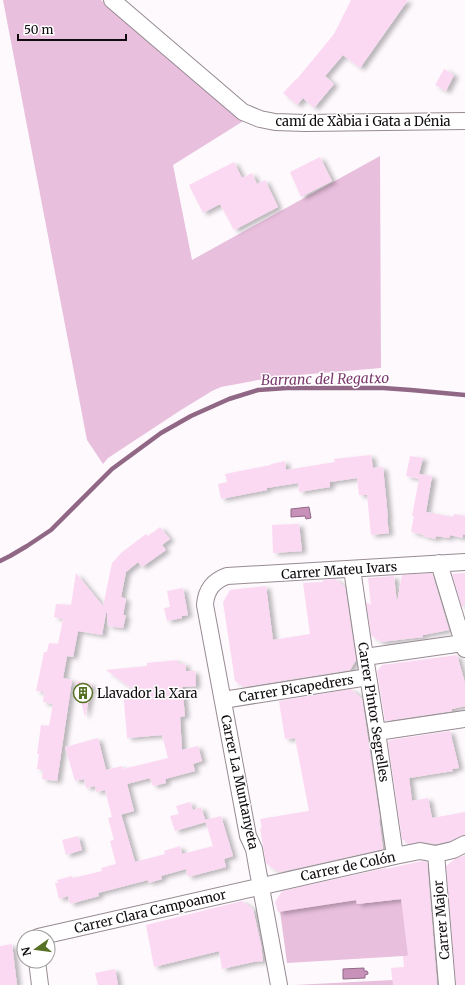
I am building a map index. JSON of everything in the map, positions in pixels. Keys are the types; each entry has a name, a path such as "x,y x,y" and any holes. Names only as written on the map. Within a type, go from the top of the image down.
{"street":[{"name":"camí de Xàbia i Gata a Dénia","path":"112,0 243,112 260,119 275,122 305,123 465,121"},
{"name":"Carrer Mateu Ivars","path":"215,582 220,578 227,576 465,562"},
{"path":"365,657 464,646 439,563"},
{"name":"Carrer Pintor Segrelles","path":"352,569 368,677 378,732 395,856"},
{"name":"Carrer La Muntanyeta","path":"215,582 208,592 205,605 248,836 254,849 279,985"},
{"name":"Carrer Picapedrers","path":"223,700 368,677"},
{"path":"378,732 465,719"},
{"path":"436,854 454,850 465,844"},
{"name":"Carrer de Colón","path":"261,886 420,851 436,854"},
{"name":"Carrer Major","path":"436,854 447,985"},
{"name":"Carrer Clara Campoamor","path":"56,933 261,886"},
{"path":"38,969 40,985"}],"shaded area":[{"path":"3,0 101,0 245,120 173,165 192,260 380,156 381,368 287,376 221,387 181,410 108,458 103,464 87,440"},
{"path":"309,507 311,518 306,519 305,516 291,517 291,509"},
{"path":"402,899 420,955 287,963 280,911 356,900 357,904"},
{"path":"364,968 364,971 367,971 368,973 365,975 365,978 343,979 343,969"},
{"path":"393,980 393,985 294,985"}],"building":[{"path":"351,0 408,0 360,68 343,55 325,76 334,84 314,108 303,98 297,105 283,93 297,79 334,34"},
{"path":"444,69 454,75 446,91 435,85"},
{"path":"320,157 332,181 301,197 290,172"},
{"path":"234,162 242,178 252,173 257,184 265,180 278,207 234,230 220,204 203,213 189,185"},
{"path":"371,455 373,468 383,467 389,533 371,535 367,495 359,495 357,478 330,482 330,487 299,492 298,483 267,488 267,490 221,499 218,484 227,482 225,474 285,461 286,470 335,462 334,459"},
{"path":"410,456 423,458 419,474 432,476 426,512 453,517 454,514 465,516 465,535 463,534 463,538 450,535 449,538 436,536 436,539 411,532 414,516 412,516 419,479 406,476"},
{"path":"299,524 302,551 273,553 272,525"},
{"path":"160,527 170,539 162,545 166,550 142,567 138,562 126,572 121,597 126,599 123,615 126,615 123,628 108,626 106,613 102,635 78,631 73,657 67,656 63,678 72,680 57,781 42,779 43,770 37,769 39,754 37,754 41,725 49,726 53,704 43,702 44,692 36,691 44,652 47,652 49,643 58,644 63,619 54,617 56,604 71,605 76,573 103,606 112,563 121,553 146,534 148,536"},
{"path":"432,573 449,630 423,635 423,637 381,642 371,635 366,602 371,605 368,578 394,576 397,603 402,575"},
{"path":"465,573 465,603 462,608 452,574"},
{"path":"335,579 345,587 356,660 350,670 243,687 235,681 223,602 230,590 266,586 273,640 310,634 303,583 323,582 323,580"},
{"path":"183,588 188,615 182,616 182,618 167,621 164,608 170,607 167,591"},
{"path":"457,655 465,683 465,706 452,709 452,711 385,721 377,671 382,665"},
{"path":"178,660 178,664 185,663 186,671 195,671 196,686 182,687 185,716 180,717 182,750 198,746 202,761 193,764 195,771 165,779 166,783 153,786 150,778 127,784 134,811 112,817 105,790 96,792 95,786 86,788 84,779 75,781 65,747 98,738 106,770 122,766 123,769 168,758 162,735 127,738 123,689 137,692 106,670 147,666 147,663"},
{"name":"Llavador la Xara","path":"76,681 92,684 85,717"},
{"path":"351,689 362,699 383,849 280,872 266,863 260,828 262,828 260,819 309,811 295,738 285,739 279,701"},
{"path":"450,731 459,768 452,769 453,771 409,778 412,801 428,798 432,818 465,812 465,835 450,841 436,844 421,842 408,844 402,839 388,742 390,740"},
{"path":"190,802 193,810 201,807 206,822 175,831 170,816 179,814 176,806"},
{"path":"121,814 135,862 165,854 164,851 180,846 182,854 213,846 205,820 221,816 233,856 224,859 226,867 188,877 186,869 161,876 162,879 148,883 148,880 98,893 99,896 70,904 68,896 59,899 55,883 58,883 57,880 102,871 101,868 116,864 110,841 114,840 108,818"},
{"path":"78,836 82,850 66,855 62,840"},
{"path":"465,855 465,985 456,985 446,866 455,859"},
{"path":"422,861 427,862 437,985 393,985 391,968 404,967 403,956 408,956 401,899 357,904 356,900 278,912 275,902 282,891"},
{"path":"242,901 253,909 263,961 222,969 219,951 154,967 146,925"},
{"path":"12,944 17,985 0,985 0,946"},
{"path":"115,969 118,985 98,985 95,973"}],"waterway":[{"name":"Barranc del Regatxo","path":"0,561 27,546 51,530 112,469 161,433 191,416 229,399 258,390 287,388 383,388 465,395"}],"place":[{"name":"Llavador la Xara","path":"83,693"}]}
